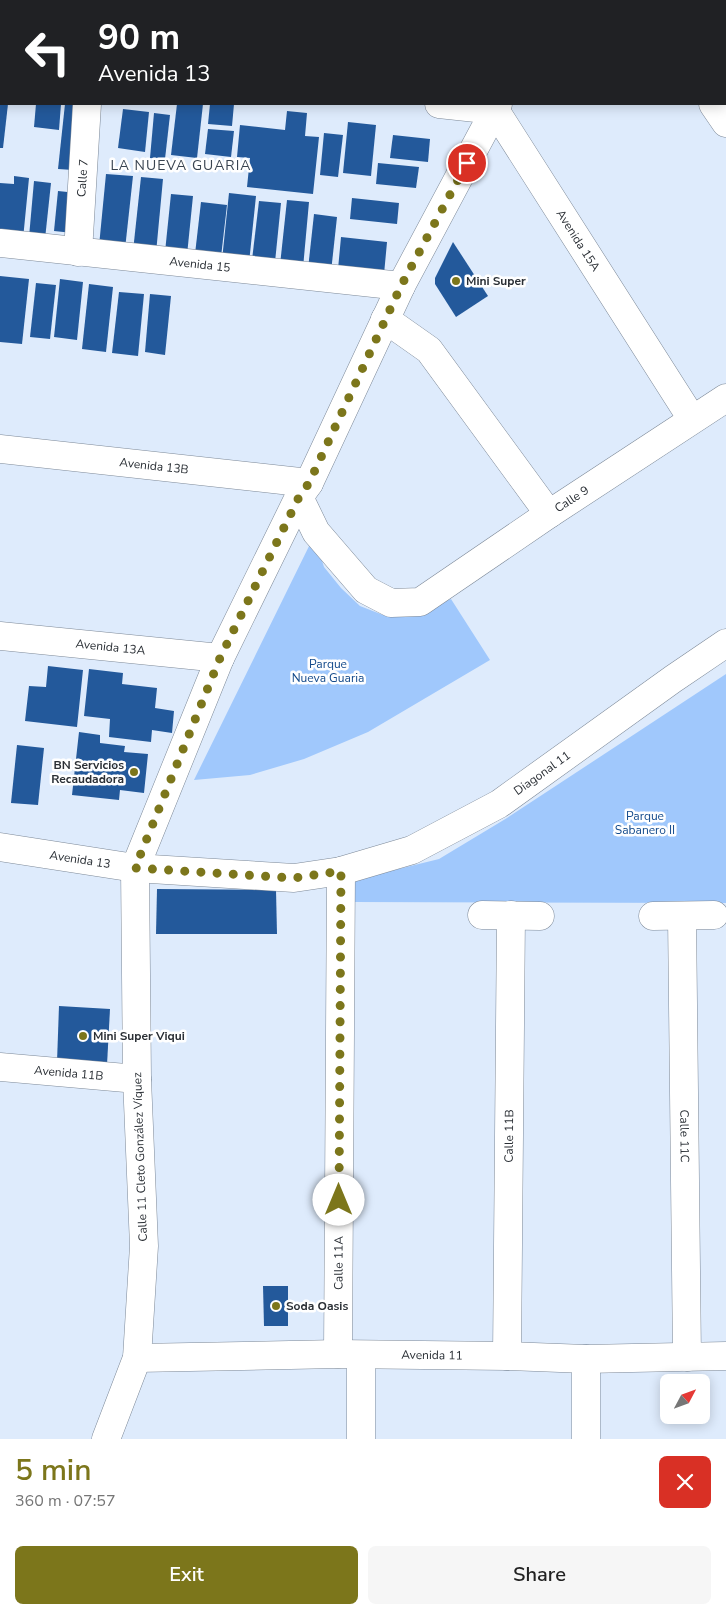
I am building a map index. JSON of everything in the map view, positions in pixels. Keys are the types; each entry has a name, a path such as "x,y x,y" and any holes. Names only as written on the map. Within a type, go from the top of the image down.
{"street":[{"name":"Calle 7","path":"78,252 87,105"},
{"path":"135,868 220,658 304,490 401,286 497,107 458,105"},
{"path":"715,105 726,123"},
{"name":"Avenida 15A","path":"497,107 692,419"},
{"name":"Avenida 15","path":"0,243 401,286"},
{"path":"385,319 429,350 549,514"},
{"name":"Calle 9","path":"304,490 316,532 366,590 391,603 420,602 549,514 726,398"},
{"name":"Avenida 13B","path":"0,449 304,490"},
{"name":"Avenida 13A","path":"0,636 220,658"},
{"name":"Diagonal 11","path":"341,871 412,850 499,804 726,643"},
{"name":"Avenida 13","path":"0,847 135,868 294,878 341,871"},
{"name":"Calle 11 Cleto González Víquez","path":"106,1439 137,1358 144,1246 137,1079 135,868"},
{"name":"Calle 11A","path":"341,871 350,1355 361,1439"},
{"path":"482,915 540,916"},
{"name":"Calle 11B","path":"507,1356 511,915"},
{"path":"652,916 714,915"},
{"name":"Calle 11C","path":"682,916 687,1357"},
{"name":"Avenida 11B","path":"0,1067 137,1079"},
{"name":"Avenida 11","path":"137,1358 350,1355 507,1356 586,1359 726,1356"},
{"path":"586,1359 586,1439"}],"green space":[{"name":"Parque Nueva Guaria","path":"314,536 324,567 341,588 360,606 383,615 418,612 451,599 490,660 368,732 304,759 250,775 194,780"},
{"name":"Parque Sabanero II","path":"726,674 726,903 354,902 354,880 439,859 507,818"}],"building":[{"path":"0,105 8,105 3,148 0,148"},
{"path":"36,105 61,105 59,130 34,127"},
{"path":"65,105 80,105 73,170 58,169"},
{"path":"177,105 203,105 197,158 171,155"},
{"path":"210,105 234,105 232,126 208,124"},
{"path":"123,109 149,112 145,152 118,148"},
{"path":"287,111 307,113 305,136 319,137 313,194 247,187 250,158 237,157 240,125 285,130"},
{"path":"154,113 170,115 165,159 150,158"},
{"path":"348,122 376,125 371,176 343,173"},
{"path":"208,129 234,131 231,157 205,154"},
{"path":"324,133 343,135 338,177 320,175"},
{"path":"393,135 430,139 428,162 390,158"},
{"path":"378,163 419,167 416,188 376,184"},
{"path":"106,174 133,176 125,249 99,246"},
{"path":"14,176 29,178 23,239 0,237 0,183 14,184"},
{"path":"141,177 163,179 156,253 133,251"},
{"path":"34,181 51,183 45,239 29,237"},
{"path":"58,191 77,193 73,233 54,231"},
{"path":"229,193 256,196 249,263 222,260"},
{"path":"171,194 193,196 187,255 165,252"},
{"path":"352,198 399,203 397,224 350,219"},
{"path":"287,200 309,202 303,268 280,265"},
{"path":"259,201 281,203 275,262 252,260"},
{"path":"201,202 227,205 221,257 195,254"},
{"path":"314,214 337,217 331,272 308,269"},
{"path":"341,237 387,242 384,274 338,269"},
{"name":"Mini Super","path":"453,242 488,296 456,317 435,284 435,278"},
{"path":"0,276 29,279 22,344 0,342"},
{"path":"60,279 83,282 77,340 54,337"},
{"path":"36,283 56,285 50,339 30,337"},
{"path":"89,284 113,287 106,352 82,349"},
{"path":"119,292 144,294 138,356 112,353"},
{"path":"150,294 171,296 165,355 145,352"},
{"path":"48,666 83,670 77,727 25,721 29,686 46,687"},
{"path":"89,669 123,673 122,684 157,688 155,708 174,711 172,733 152,730 151,742 109,737 110,719 84,716"},
{"path":"79,732 100,735 100,743 125,746 124,752 148,754 144,793 120,790 119,800 72,795"},
{"path":"17,745 44,748 38,805 11,803"},
{"path":"157,889 276,890 277,934 156,934"},
{"name":"Mini Super Viqui","path":"59,1006 110,1009 107,1065 57,1062"},
{"name":"Soda Oasis","path":"263,1286 288,1286 288,1326 264,1326"}],"place":[{"name":"Mini Super","path":"456,281"},
{"name":"BN Servicios Recaudadora","path":"134,772"},
{"name":"Mini Super Viqui","path":"83,1036"},
{"name":"Soda Oasis","path":"276,1306"}],"district":[{"name":"LA NUEVA GUARIA","path":"181,165"}],"route":[{"path":"339,1200 341,871 294,878 135,868 220,658 299,497 309,483 401,286 467,163"}]}
